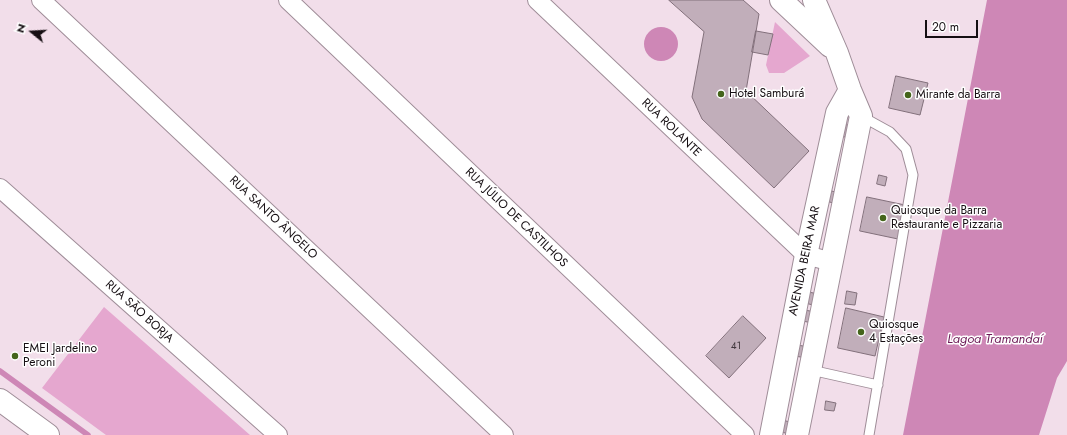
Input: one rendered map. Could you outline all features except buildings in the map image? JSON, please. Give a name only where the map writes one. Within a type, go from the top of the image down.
[{"type":"main road","points":[[781,0],[837,53]]},
{"type":"main road","points":[[798,435],[861,116],[837,53],[814,0]]},
{"type":"main road","name":"AVENIDA BEIRA MAR","points":[[771,435],[806,256],[837,114],[850,90]]},
{"type":"main road","points":[[0,400],[48,435]]},
{"type":"street","name":"RUA SANTO ÂNGELO","points":[[41,0],[504,435]]},
{"type":"street","name":"RUA JÚLIO DE CASTILHOS","points":[[288,0],[745,435]]},
{"type":"street","name":"RUA ROLANTE","points":[[537,0],[806,256]]},
{"type":"street","points":[[837,114],[845,110],[853,110],[861,116]]},
{"type":"street","name":"RUA SÃO BORJA","points":[[0,188],[278,435]]},
{"type":"street","points":[[806,256],[832,262]]},
{"type":"lane","points":[[861,116],[890,132],[906,148],[913,174],[869,435]]},
{"type":"lane","points":[[810,370],[878,385]]},
{"type":"shaded area","points":[[775,22],[810,56],[784,73],[769,73],[766,65]]},
{"type":"shaded area","points":[[104,307],[250,435],[106,435],[42,388]]},
{"type":"water","name":"Lagoa Tramandaí","points":[[987,0],[1067,0],[1067,361],[1057,378],[1039,435],[903,435]]},
{"type":"water","points":[[661,27],[673,32],[678,44],[673,56],[661,61],[649,56],[644,44],[649,32]]},
{"type":"waterway","points":[[0,371],[88,435]]},
{"type":"place","name":"Hotel Samburá","points":[[721,94]]},
{"type":"place","name":"Mirante da Barra","points":[[908,95]]},
{"type":"place","name":"Quiosque da Barra Restaurante e Pizzaria","points":[[883,218]]},
{"type":"place","name":"Quiosque 4 Estações","points":[[861,332]]},
{"type":"place","name":"EMEI Jardelino Peroni","points":[[15,356]]}]
